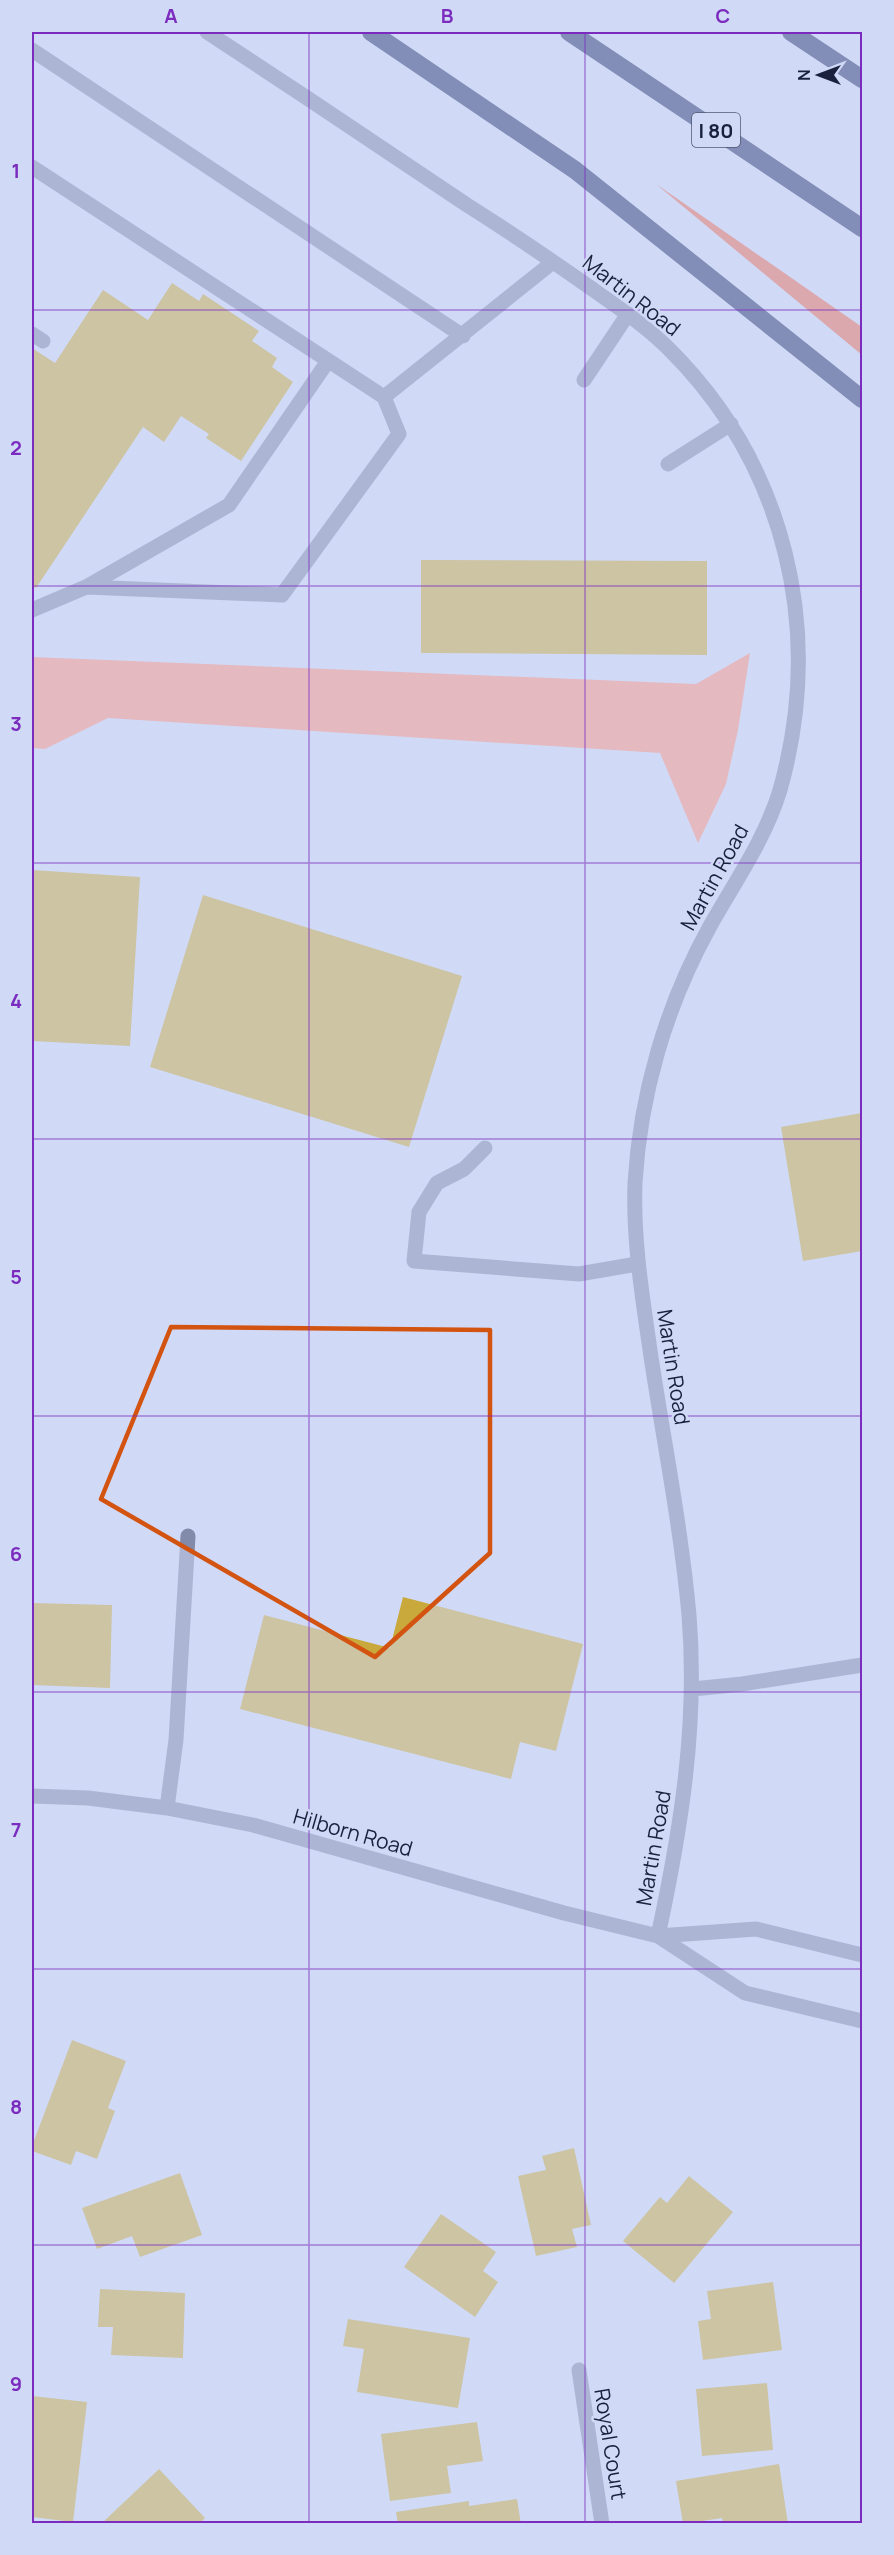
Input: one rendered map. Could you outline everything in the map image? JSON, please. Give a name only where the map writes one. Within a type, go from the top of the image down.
[{"type":"highway","points":[[371,32],[575,170],[862,399]]},
{"type":"highway","name":"I 80","points":[[568,32],[862,228]]},
{"type":"highway","points":[[791,32],[862,79]]},
{"type":"street","name":"Martin Road","points":[[207,32],[553,262],[628,314],[665,344],[701,383],[731,424],[767,494],[789,565],[799,638],[795,715],[779,792],[754,854],[707,931],[679,989],[647,1085],[637,1147],[634,1214],[637,1264],[675,1502],[689,1615],[693,1689],[687,1771],[677,1845],[658,1936]]},
{"type":"street","points":[[32,50],[463,336]]},
{"type":"street","points":[[32,167],[384,397],[399,434],[282,595],[86,587]]},
{"type":"street","points":[[384,397],[553,262]]},
{"type":"street","points":[[584,380],[628,314]]},
{"type":"street","points":[[32,610],[86,587],[229,505],[328,362]]},
{"type":"street","points":[[668,464],[731,424]]},
{"type":"street","points":[[485,1148],[464,1169],[437,1184],[419,1212],[414,1261],[579,1274],[637,1264]]},
{"type":"street","points":[[167,1808],[176,1740],[188,1536]]},
{"type":"street","points":[[693,1689],[742,1684],[862,1665]]},
{"type":"street","name":"Hilborn Road","points":[[32,1796],[88,1798],[167,1808],[253,1825],[564,1913],[658,1936],[756,1929],[862,1955]]},
{"type":"street","name":"Hilborn Road","points":[[658,1936],[745,1994],[862,2021]]},
{"type":"street","name":"Royal Court","points":[[579,2370],[602,2523]]},
{"type":"highlighted area","points":[[171,1327],[490,1330],[490,1553],[375,1657],[101,1499]]},
{"type":"shaded area","points":[[656,184],[862,327],[862,355]]},
{"type":"shaded area","points":[[750,653],[738,730],[726,784],[698,843],[660,753],[108,718],[45,749],[32,748],[32,657],[696,684]]},
{"type":"building","points":[[172,283],[199,301],[203,294],[259,331],[252,341],[277,358],[272,367],[293,382],[241,461],[206,438],[209,434],[181,416],[164,442],[143,427],[36,588],[32,585],[32,348],[55,363],[103,290],[148,320]]},
{"type":"building","points":[[421,560],[707,561],[707,655],[421,653]]},
{"type":"building","points":[[32,870],[140,877],[130,1046],[32,1041]]},
{"type":"building","points":[[203,895],[462,976],[409,1147],[150,1067]]},
{"type":"building","points":[[862,1113],[862,1251],[803,1261],[781,1127]]},
{"type":"building","points":[[403,1597],[583,1644],[556,1751],[520,1742],[511,1779],[240,1709],[264,1615],[390,1648]]},
{"type":"building","points":[[32,1603],[112,1605],[110,1688],[32,1685]]},
{"type":"building","points":[[72,2040],[126,2061],[108,2108],[115,2111],[97,2159],[76,2151],[71,2165],[32,2151],[32,2146]]},
{"type":"building","points":[[574,2148],[591,2225],[572,2229],[577,2247],[536,2256],[518,2176],[546,2170],[542,2156]]},
{"type":"building","points":[[180,2173],[202,2235],[140,2257],[132,2236],[97,2249],[82,2208]]},
{"type":"building","points":[[689,2176],[733,2212],[674,2283],[623,2241],[660,2197],[667,2203]]},
{"type":"building","points":[[441,2214],[496,2252],[483,2271],[498,2282],[475,2317],[404,2267]]},
{"type":"building","points":[[773,2282],[782,2350],[703,2360],[698,2321],[711,2319],[707,2291]]},
{"type":"building","points":[[100,2289],[185,2293],[183,2358],[111,2355],[113,2327],[98,2327]]},
{"type":"building","points":[[348,2319],[470,2338],[458,2408],[357,2392],[364,2349],[343,2346]]},
{"type":"building","points":[[767,2383],[773,2450],[702,2456],[696,2389]]},
{"type":"building","points":[[32,2396],[87,2402],[73,2522],[32,2517]]},
{"type":"building","points":[[477,2422],[483,2461],[447,2466],[451,2493],[390,2501],[381,2434]]},
{"type":"building","points":[[779,2464],[788,2524],[723,2524],[722,2518],[683,2524],[676,2481]]},
{"type":"building","points":[[159,2469],[205,2518],[199,2524],[101,2524]]},
{"type":"building","points":[[517,2499],[521,2524],[398,2524],[396,2512],[469,2501],[469,2506]]}]
